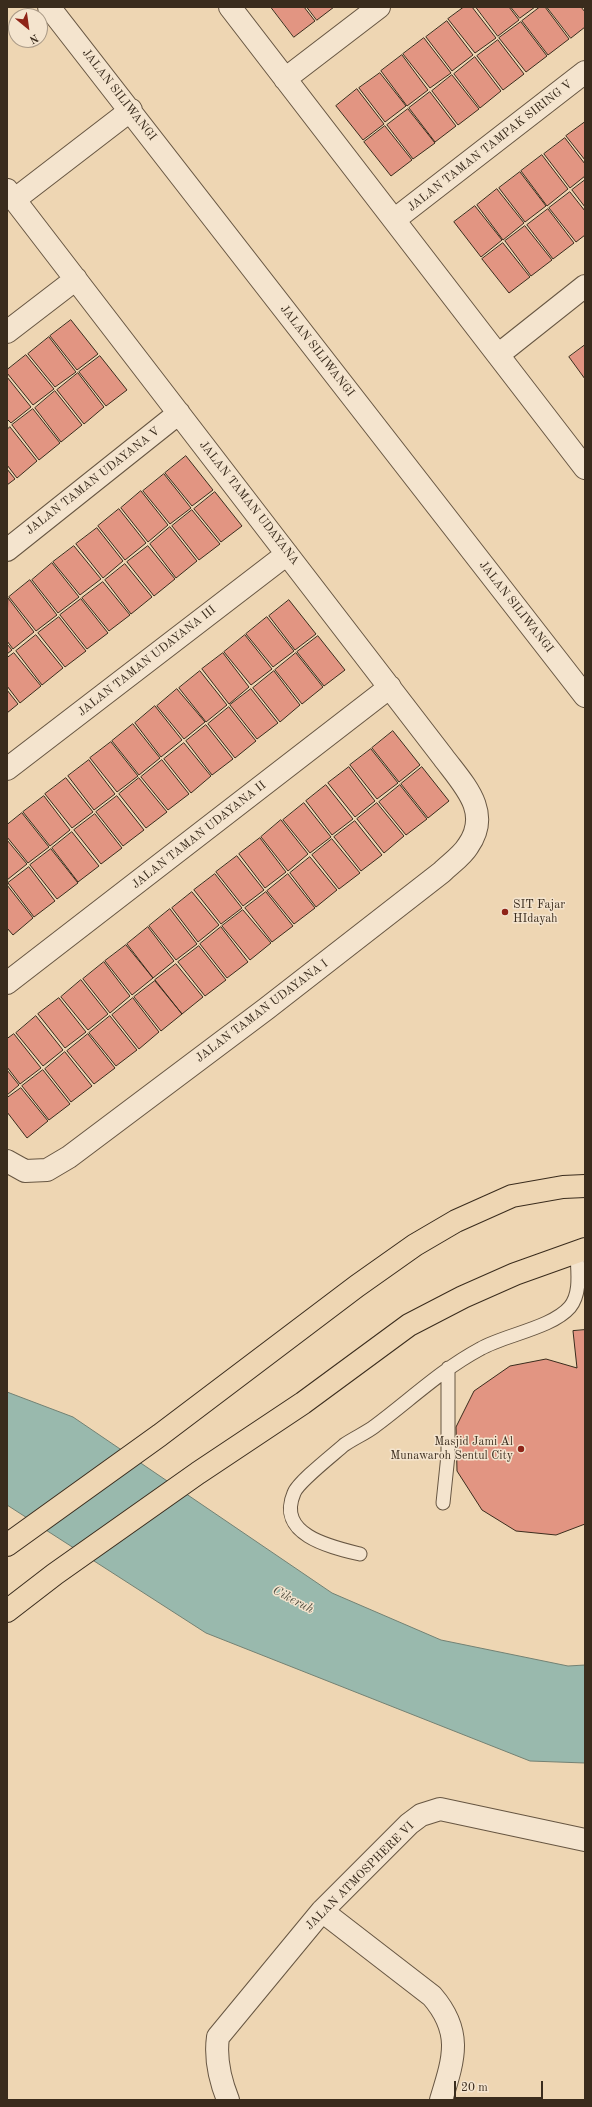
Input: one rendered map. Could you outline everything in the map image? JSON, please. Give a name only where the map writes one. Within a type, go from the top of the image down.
[{"type":"main road","points":[[7,1545],[160,1435],[357,1286],[415,1245],[456,1220],[512,1196],[563,1187],[585,1186]]},
{"type":"main road","points":[[7,1612],[55,1574],[198,1473],[303,1403],[409,1325],[463,1297],[515,1274],[581,1250]]},
{"type":"street","name":"JALAN SILIWANGI","points":[[49,7],[585,696]]},
{"type":"street","points":[[230,7],[585,468]]},
{"type":"street","points":[[285,78],[379,7]]},
{"type":"street","name":"JALAN TAMAN TAMPAK SIRING V","points":[[394,220],[585,72]]},
{"type":"street","points":[[11,195],[130,110]]},
{"type":"street","name":"JALAN TAMAN UDAYANA","points":[[11,195],[180,413],[469,792],[475,804],[479,823]]},
{"type":"street","points":[[7,332],[76,279]]},
{"type":"street","points":[[498,355],[585,286]]},
{"type":"street","name":"JALAN TAMAN UDAYANA V","points":[[7,550],[180,413]]},
{"type":"street","name":"JALAN TAMAN UDAYANA III","points":[[7,769],[287,554]]},
{"type":"street","name":"JALAN TAMAN UDAYANA II","points":[[7,983],[390,687]]},
{"type":"street","name":"JALAN TAMAN UDAYANA I","points":[[16,1166],[47,1170],[69,1157],[266,1009],[442,872],[468,847],[479,823]]},
{"type":"street","name":"JALAN ATMOSPHERE VI","points":[[228,2100],[223,2087],[216,2048],[218,2037],[322,1910],[410,1824],[422,1815],[440,1809],[585,1840]]},
{"type":"street","points":[[322,1910],[432,1996],[440,2006],[452,2030],[454,2049],[452,2066],[441,2100]]},
{"type":"lane","points":[[360,1554],[336,1548],[302,1533],[293,1522],[291,1509],[294,1493],[302,1482],[345,1445],[375,1427],[448,1368],[482,1348],[551,1320],[569,1308],[577,1296],[581,1250]]},
{"type":"lane","points":[[443,1503],[448,1455],[448,1368]]},
{"type":"water","name":"Cikeruh","points":[[7,1392],[73,1417],[332,1593],[441,1640],[568,1666],[585,1665],[585,1763],[530,1761],[206,1633],[7,1505]]},
{"type":"building","points":[[271,7],[304,7],[315,21],[294,37]]},
{"type":"building","points":[[307,7],[334,7],[317,20]]},
{"type":"building","points":[[464,7],[472,7],[496,38],[475,53],[448,19]]},
{"type":"building","points":[[476,7],[509,7],[519,20],[498,36]]},
{"type":"building","points":[[511,7],[535,7],[520,18]]},
{"type":"building","points":[[540,7],[545,7],[569,39],[548,55],[522,21]]},
{"type":"building","points":[[547,7],[581,7],[585,12],[585,27],[571,38]]},
{"type":"building","points":[[447,21],[473,55],[452,71],[426,37]]},
{"type":"building","points":[[521,22],[547,56],[526,72],[499,38]]},
{"type":"building","points":[[424,38],[451,73],[430,88],[403,54]]},
{"type":"building","points":[[498,40],[524,74],[503,90],[477,56]]},
{"type":"building","points":[[402,55],[428,90],[407,106],[381,71]]},
{"type":"building","points":[[475,57],[501,91],[480,108],[454,74]]},
{"type":"building","points":[[380,73],[406,106],[385,122],[359,88]]},
{"type":"building","points":[[452,75],[479,109],[458,125],[432,91]]},
{"type":"building","points":[[357,89],[384,124],[363,140],[336,106]]},
{"type":"building","points":[[430,92],[456,126],[435,142],[409,108]]},
{"type":"building","points":[[408,109],[435,143],[413,159],[387,125]]},
{"type":"building","points":[[585,122],[585,160],[566,136]]},
{"type":"building","points":[[385,126],[412,160],[391,176],[364,142]]},
{"type":"building","points":[[565,138],[585,164],[585,176],[570,188],[544,154]]},
{"type":"building","points":[[542,155],[568,189],[547,206],[521,171]]},
{"type":"building","points":[[520,172],[546,206],[525,222],[499,188]]},
{"type":"building","points":[[585,180],[585,207],[572,190]]},
{"type":"building","points":[[497,189],[524,223],[503,240],[477,205]]},
{"type":"building","points":[[570,192],[585,211],[585,235],[576,242],[549,208]]},
{"type":"building","points":[[475,206],[502,240],[481,257],[454,222]]},
{"type":"building","points":[[548,209],[574,243],[553,259],[527,225]]},
{"type":"building","points":[[525,226],[552,260],[531,276],[505,241]]},
{"type":"building","points":[[503,243],[530,277],[509,293],[482,259]]},
{"type":"building","points":[[71,320],[98,354],[77,370],[50,336]]},
{"type":"building","points":[[49,337],[76,372],[55,387],[28,354]]},
{"type":"building","points":[[585,345],[585,379],[569,357]]},
{"type":"building","points":[[26,355],[54,389],[33,405],[7,373],[7,370]]},
{"type":"building","points":[[100,356],[127,390],[106,406],[79,372]]},
{"type":"building","points":[[78,373],[104,407],[84,424],[57,390]]},
{"type":"building","points":[[7,377],[31,407],[11,423],[7,419]]},
{"type":"building","points":[[55,391],[82,425],[61,442],[35,408]]},
{"type":"building","points":[[33,409],[60,443],[39,460],[12,425]]},
{"type":"building","points":[[10,427],[37,461],[17,478],[7,465],[7,430]]},
{"type":"building","points":[[186,456],[213,490],[192,506],[165,473]]},
{"type":"building","points":[[7,469],[15,479],[7,485]]},
{"type":"building","points":[[164,474],[191,508],[170,524],[143,491]]},
{"type":"building","points":[[141,491],[168,525],[148,542],[121,508]]},
{"type":"building","points":[[215,492],[242,526],[221,542],[194,509]]},
{"type":"building","points":[[119,509],[146,543],[125,560],[98,526]]},
{"type":"building","points":[[192,510],[220,544],[199,560],[172,526]]},
{"type":"building","points":[[170,527],[197,561],[176,578],[150,544]]},
{"type":"building","points":[[97,528],[123,561],[103,578],[76,544]]},
{"type":"building","points":[[74,546],[101,579],[80,595],[53,562]]},
{"type":"building","points":[[148,546],[175,579],[154,596],[127,562]]},
{"type":"building","points":[[52,563],[79,597],[58,613],[32,580]]},
{"type":"building","points":[[125,564],[152,597],[131,614],[105,580]]},
{"type":"building","points":[[30,580],[57,615],[36,631],[9,597]]},
{"type":"building","points":[[103,582],[130,615],[109,631],[82,598]]},
{"type":"building","points":[[8,598],[34,632],[13,649],[7,641]]},
{"type":"building","points":[[81,599],[108,633],[87,649],[60,615]]},
{"type":"building","points":[[289,600],[316,634],[295,650],[269,616]]},
{"type":"building","points":[[59,617],[86,651],[65,667],[38,633]]},
{"type":"building","points":[[267,617],[294,651],[273,667],[246,634]]},
{"type":"building","points":[[36,635],[63,668],[42,685],[16,651]]},
{"type":"building","points":[[245,635],[272,669],[251,685],[224,652]]},
{"type":"building","points":[[318,636],[345,670],[324,686],[297,652]]},
{"type":"building","points":[[7,644],[12,650],[7,654]]},
{"type":"building","points":[[14,653],[41,686],[20,703],[7,686],[7,658]]},
{"type":"building","points":[[223,653],[249,687],[229,704],[202,669]]},
{"type":"building","points":[[296,653],[323,687],[302,704],[275,670]]},
{"type":"building","points":[[200,671],[227,705],[206,722],[179,688]]},
{"type":"building","points":[[274,671],[300,705],[280,722],[253,688]]},
{"type":"building","points":[[177,689],[205,722],[184,739],[157,706]]},
{"type":"building","points":[[251,689],[278,723],[257,739],[230,705]]},
{"type":"building","points":[[7,690],[18,704],[7,713]]},
{"type":"building","points":[[155,706],[182,740],[161,757],[135,723]]},
{"type":"building","points":[[229,707],[256,741],[235,758],[208,724]]},
{"type":"building","points":[[133,724],[160,758],[139,775],[112,741]]},
{"type":"building","points":[[206,725],[233,759],[212,775],[186,741]]},
{"type":"building","points":[[393,731],[420,765],[399,782],[372,748]]},
{"type":"building","points":[[111,742],[138,776],[117,792],[90,758]]},
{"type":"building","points":[[184,743],[211,776],[191,793],[164,759]]},
{"type":"building","points":[[371,749],[398,783],[377,799],[350,765]]},
{"type":"building","points":[[89,760],[115,794],[94,810],[68,776]]},
{"type":"building","points":[[162,760],[189,794],[168,810],[141,777]]},
{"type":"building","points":[[349,767],[375,801],[355,817],[328,783]]},
{"type":"building","points":[[422,767],[449,801],[428,818],[401,784]]},
{"type":"building","points":[[66,778],[93,812],[72,828],[45,794]]},
{"type":"building","points":[[139,778],[167,812],[146,828],[119,794]]},
{"type":"building","points":[[326,785],[353,819],[332,835],[306,801]]},
{"type":"building","points":[[400,785],[427,819],[406,835],[379,802]]},
{"type":"building","points":[[44,796],[70,830],[50,846],[23,812]]},
{"type":"building","points":[[117,796],[144,830],[123,846],[96,812]]},
{"type":"building","points":[[304,803],[331,837],[310,853],[283,820]]},
{"type":"building","points":[[377,803],[404,836],[384,853],[357,819]]},
{"type":"building","points":[[22,813],[49,847],[28,863],[7,837],[7,825]]},
{"type":"building","points":[[95,814],[122,848],[101,864],[74,830]]},
{"type":"building","points":[[281,820],[308,854],[288,871],[261,837]]},
{"type":"building","points":[[355,821],[382,855],[361,871],[334,837]]},
{"type":"building","points":[[72,832],[99,866],[78,882],[52,848]]},
{"type":"building","points":[[260,838],[286,872],[265,888],[239,854]]},
{"type":"building","points":[[332,839],[360,873],[339,889],[312,855]]},
{"type":"building","points":[[7,840],[27,864],[7,880]]},
{"type":"building","points":[[51,849],[78,883],[57,899],[30,865]]},
{"type":"building","points":[[237,856],[264,890],[243,906],[216,872]]},
{"type":"building","points":[[310,857],[337,890],[316,907],[290,873]]},
{"type":"building","points":[[29,867],[55,901],[34,917],[8,883]]},
{"type":"building","points":[[215,874],[242,908],[221,924],[194,890]]},
{"type":"building","points":[[288,874],[315,908],[294,924],[267,891]]},
{"type":"building","points":[[7,885],[33,918],[13,935],[7,928]]},
{"type":"building","points":[[192,892],[219,925],[198,942],[172,908]]},
{"type":"building","points":[[266,892],[293,926],[272,942],[245,908]]},
{"type":"building","points":[[170,909],[197,944],[176,960],[149,926]]},
{"type":"building","points":[[243,910],[271,943],[250,960],[222,926]]},
{"type":"building","points":[[148,927],[174,961],[153,978],[127,944]]},
{"type":"building","points":[[221,927],[248,962],[227,978],[200,944]]},
{"type":"building","points":[[126,945],[153,978],[132,995],[105,961]]},
{"type":"building","points":[[199,946],[226,980],[205,996],[178,962]]},
{"type":"building","points":[[104,962],[130,996],[110,1013],[83,979]]},
{"type":"building","points":[[176,964],[203,997],[182,1014],[155,980]]},
{"type":"building","points":[[81,980],[108,1014],[88,1030],[61,997]]},
{"type":"building","points":[[155,981],[182,1014],[161,1031],[134,997]]},
{"type":"building","points":[[59,998],[86,1032],[65,1048],[38,1014]]},
{"type":"building","points":[[133,998],[159,1032],[139,1049],[112,1015]]},
{"type":"building","points":[[36,1016],[63,1050],[43,1066],[16,1033]]},
{"type":"building","points":[[110,1016],[137,1050],[116,1066],[89,1033]]},
{"type":"building","points":[[14,1034],[41,1068],[20,1084],[7,1067],[7,1039]]},
{"type":"building","points":[[88,1034],[115,1068],[94,1084],[67,1051]]},
{"type":"building","points":[[65,1052],[92,1086],[71,1102],[45,1069]]},
{"type":"building","points":[[7,1070],[19,1085],[7,1095]]},
{"type":"building","points":[[43,1070],[70,1104],[49,1120],[22,1086]]},
{"type":"building","points":[[21,1088],[48,1121],[27,1138],[7,1112],[7,1098]]},
{"type":"building","name":"Masjid Jami Al Munawaroh Sentul City","points":[[585,1330],[585,1524],[556,1535],[516,1531],[482,1510],[457,1471],[456,1427],[474,1391],[510,1366],[546,1359],[577,1368],[573,1331]]},
{"type":"place","name":"SIT Fajar HIdayah","points":[[505,912]]},
{"type":"place","name":"Masjid Jami Al Munawaroh Sentul City","points":[[521,1449]]}]
